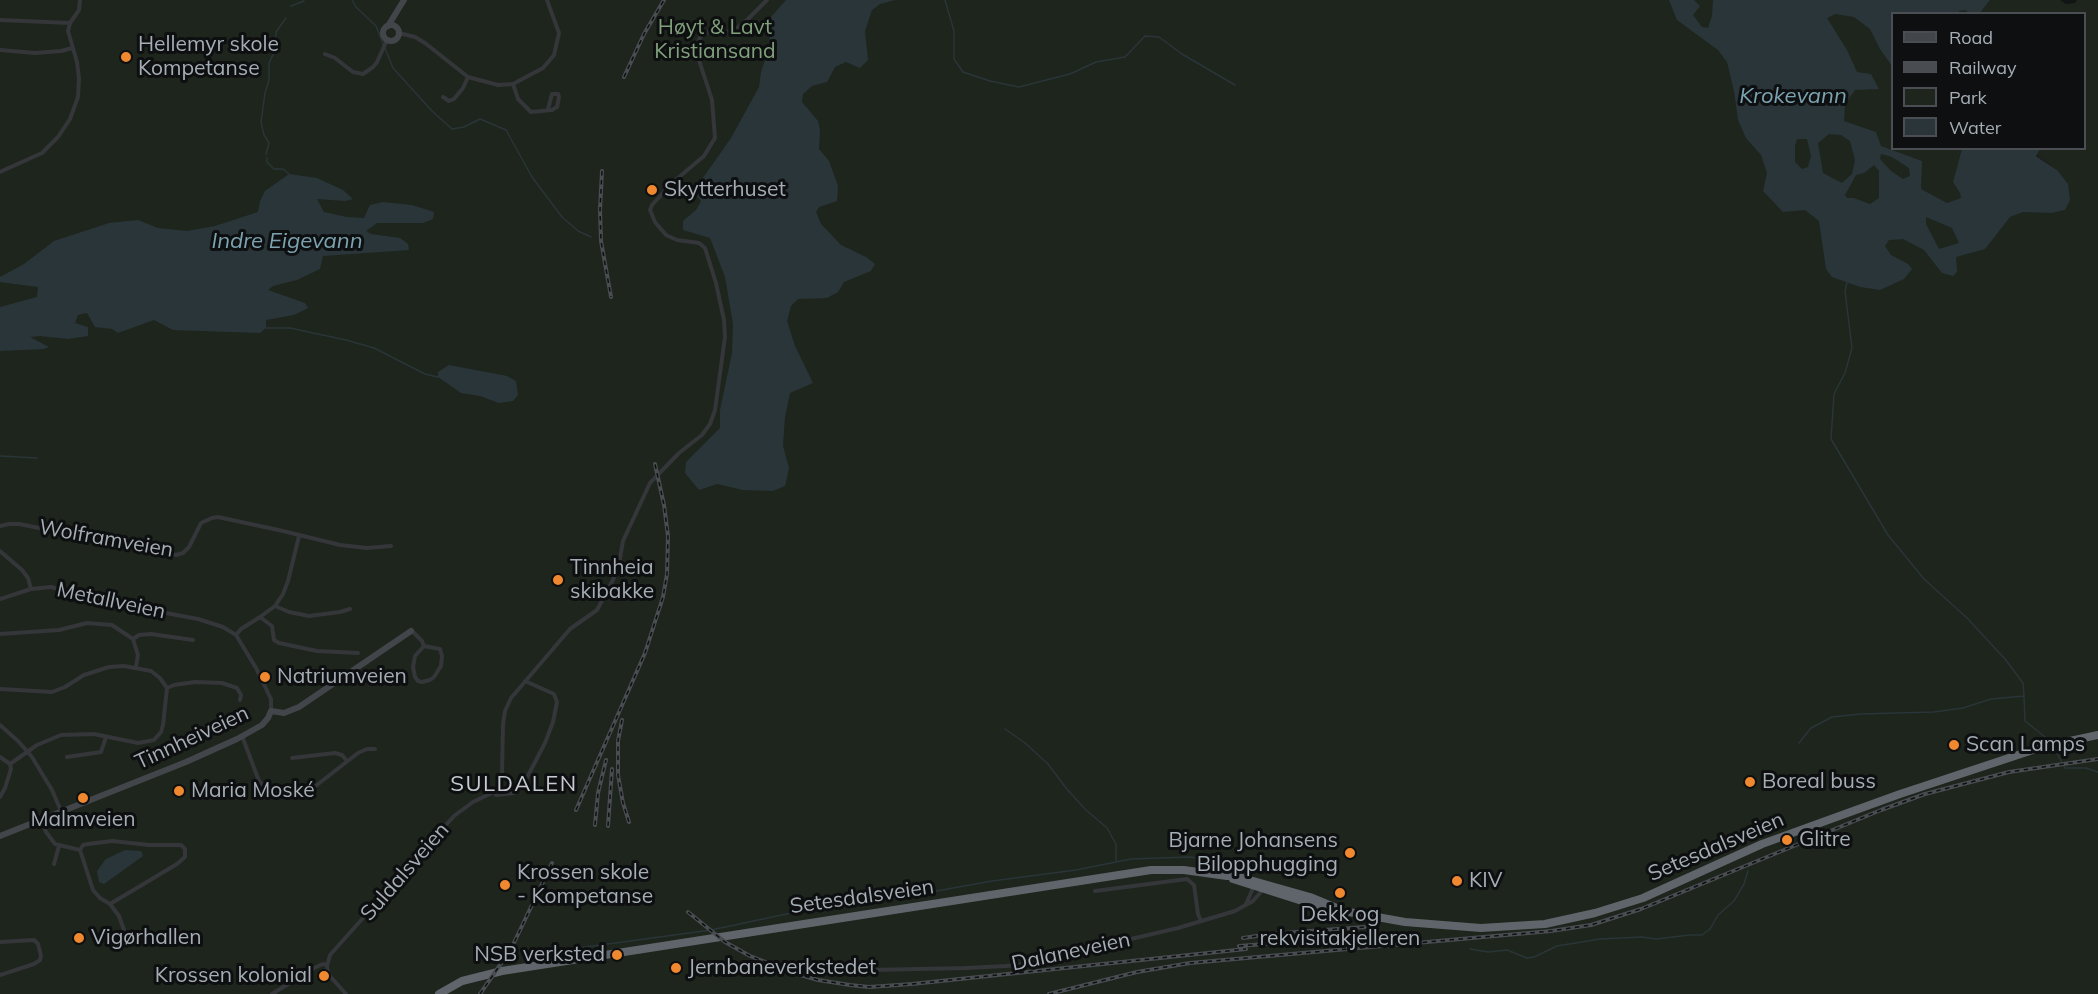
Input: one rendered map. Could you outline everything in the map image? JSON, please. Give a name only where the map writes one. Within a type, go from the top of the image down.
[{"type":"highway","name":"Setesdalsveien","points":[[432,994],[465,977],[491,971],[1139,872],[1184,870],[1232,875],[1259,886],[1334,905],[1339,909],[1405,922],[1481,928],[1528,926],[1580,917],[1643,898],[1752,849],[1841,815],[2042,747],[2098,735]]},
{"type":"highway","name":"Setesdalsveien","points":[[439,994],[462,981],[502,970]]},
{"type":"street","points":[[0,172],[42,153],[66,127],[75,107],[79,69],[68,33],[70,23],[79,10],[80,0]]},
{"type":"street","points":[[399,7],[398,38],[394,41],[387,40],[383,36],[383,31],[388,26],[399,7],[404,0]]},
{"type":"street","points":[[388,26],[393,25],[398,30],[425,43],[468,77],[498,85],[513,84],[536,73],[554,56],[558,33],[547,0]]},
{"type":"street","points":[[525,681],[554,694],[557,702],[556,709],[545,743],[522,787],[508,794],[496,795],[502,773],[502,724],[511,698],[525,681],[570,629],[601,605],[617,570],[623,541],[650,483],[684,447],[704,433],[714,414],[725,330],[708,253],[699,243],[677,240],[666,235],[655,222],[650,210],[672,183],[704,156],[714,138],[712,100],[703,77],[697,50],[700,37],[711,30],[724,33],[734,30],[767,0]]},
{"type":"street","points":[[0,20],[70,23]]},
{"type":"street","points":[[325,54],[335,58],[353,72],[363,74],[373,67],[387,40]]},
{"type":"street","points":[[0,50],[35,53],[72,48]]},
{"type":"street","points":[[443,97],[449,101],[454,99],[468,77]]},
{"type":"street","points":[[513,84],[516,96],[529,111],[548,109]]},
{"type":"street","name":"Wolframveien","points":[[0,526],[26,525],[171,555],[180,554],[189,548],[201,522],[212,518],[252,524],[348,546],[375,548],[391,546]]},
{"type":"street","points":[[271,711],[270,696],[236,635],[245,626],[275,606],[283,594],[299,536]]},
{"type":"street","name":"Metallveien","points":[[0,551],[22,570],[28,578],[31,589],[58,588],[97,600],[198,619],[224,627],[236,635]]},
{"type":"street","points":[[0,599],[31,589]]},
{"type":"street","points":[[275,606],[289,612],[309,616],[350,609]]},
{"type":"street","points":[[260,617],[272,626],[274,640],[279,643],[317,651],[358,653]]},
{"type":"street","points":[[0,634],[52,631],[87,623],[118,627],[133,639],[138,655],[136,667]]},
{"type":"street","points":[[411,631],[424,646]]},
{"type":"street","name":"Tinnheiveien","points":[[0,836],[195,759],[242,736],[262,725],[271,711],[284,714],[299,707],[411,631]]},
{"type":"street","points":[[133,639],[139,635],[151,634],[193,640]]},
{"type":"street","points":[[424,646],[440,649],[441,661],[434,677],[422,682],[415,677],[413,667],[415,656],[424,646]]},
{"type":"street","points":[[0,689],[52,692],[84,675],[116,666],[136,667],[156,674],[167,688],[161,732],[154,740],[138,743],[88,734],[61,735],[48,739],[10,764]]},
{"type":"street","points":[[167,688],[195,682],[222,683],[237,688],[241,695],[240,700]]},
{"type":"street","points":[[0,725],[27,751],[52,790],[61,812]]},
{"type":"street","points":[[242,736],[259,782],[266,789],[277,794],[292,794],[313,788],[363,750],[375,749]]},
{"type":"street","points":[[66,757],[101,752],[106,737]]},
{"type":"street","points":[[292,758],[335,753],[342,755],[347,761]]},
{"type":"street","points":[[0,757],[10,764]]},
{"type":"street","points":[[0,796],[10,772],[10,764]]},
{"type":"street","name":"Suldalsveien","points":[[327,965],[332,951],[366,917],[454,816],[473,802],[495,793]]},
{"type":"street","points":[[42,821],[51,839],[59,846],[80,850]]},
{"type":"street","points":[[80,850],[88,844],[112,841],[149,845],[181,845],[185,849],[185,857],[177,864],[110,904]]},
{"type":"street","points":[[54,864],[59,846]]},
{"type":"street","points":[[80,850],[93,890],[110,904],[119,916],[124,930]]},
{"type":"street","points":[[1095,891],[1187,879],[1194,885],[1201,921]]},
{"type":"street","points":[[1246,904],[1259,886]]},
{"type":"street","name":"Dalaneveien","points":[[854,967],[870,970],[987,968],[1037,963],[1235,911],[1253,901],[1259,886]]},
{"type":"street","points":[[0,942],[33,939],[38,944],[41,956],[34,964],[0,975]]},
{"type":"street","points":[[272,994],[321,965],[327,965],[330,977],[346,994]]},
{"type":"green space","name":"Høyt & Lavt Kristiansand","points":[[0,0],[1963,0],[1968,12],[1891,12],[1891,150],[2005,150],[2022,211],[2052,213],[2065,210],[2057,170],[2036,155],[2039,150],[2086,150],[2086,12],[1981,12],[1990,0],[2060,0],[2066,4],[2075,3],[2077,0],[2098,0],[2098,994],[0,994]]},
{"type":"water","points":[[786,0],[895,0],[880,4],[872,10],[865,31],[868,60],[860,68],[846,62],[835,67],[827,82],[812,86],[803,94],[802,102],[818,121],[819,149],[829,161],[838,186],[837,201],[819,207],[816,212],[821,224],[841,245],[875,264],[871,271],[844,282],[838,292],[827,298],[798,299],[791,306],[787,321],[795,346],[813,383],[790,393],[785,417],[783,446],[789,468],[785,486],[773,491],[743,490],[717,484],[699,490],[685,473],[686,462],[720,428],[720,410],[732,353],[733,324],[725,277],[710,238],[683,230],[683,221],[696,210],[700,203],[701,201],[695,194],[698,185],[731,138],[759,87],[761,72],[769,49],[771,17]]},
{"type":"water","name":"Krokevann","points":[[1669,0],[1694,0],[1700,6],[1693,15],[1702,27],[1708,28],[1712,16],[1713,0],[1990,0],[1981,12],[1965,10],[1958,12],[1891,12],[1891,65],[1870,29],[1854,17],[1835,14],[1827,18],[1847,50],[1857,72],[1871,74],[1879,89],[1855,90],[1845,104],[1844,121],[1876,132],[1881,146],[1922,161],[1921,189],[1947,203],[1961,198],[1953,182],[1962,150],[2039,150],[2036,156],[2057,170],[2068,184],[2070,200],[2065,210],[2052,213],[2023,212],[2010,217],[1985,249],[1956,257],[1957,272],[1953,276],[1942,273],[1924,250],[1903,239],[1889,240],[1885,246],[1891,255],[1908,264],[1912,269],[1904,279],[1880,290],[1860,287],[1832,277],[1826,269],[1819,221],[1805,210],[1783,212],[1763,191],[1767,173],[1761,155],[1746,138],[1738,120],[1727,62],[1718,50],[1677,20]],"holes":[[[1829,134],[1841,135],[1850,141],[1855,160],[1852,174],[1842,183],[1823,173],[1818,143]],[[1797,139],[1807,139],[1811,156],[1808,167],[1802,169],[1795,162],[1795,146]],[[1881,154],[1892,157],[1909,168],[1910,176],[1903,179],[1891,171],[1880,159]],[[1874,165],[1879,171],[1879,198],[1870,204],[1847,198],[1845,195],[1856,175],[1864,173]],[[1926,217],[1952,228],[1959,243],[1939,249],[1926,224]]]},
{"type":"water","name":"Indre Eigevann","points":[[289,174],[317,178],[343,190],[353,199],[345,201],[317,199],[324,212],[364,218],[370,205],[383,202],[412,205],[434,212],[433,219],[423,223],[377,223],[366,231],[371,234],[400,238],[408,244],[409,250],[323,256],[320,269],[297,280],[273,286],[268,290],[305,303],[308,308],[294,315],[266,320],[266,328],[260,333],[173,330],[154,320],[118,333],[112,329],[95,327],[87,313],[78,315],[75,323],[88,327],[88,336],[68,339],[30,337],[49,347],[0,351],[0,307],[37,297],[38,287],[0,282],[0,277],[24,264],[54,241],[109,223],[138,220],[158,228],[187,231],[215,226],[258,212],[265,191]]},
{"type":"water","points":[[449,365],[507,376],[516,381],[518,395],[513,401],[499,403],[480,396],[461,393],[438,377],[438,372]]},
{"type":"water","points":[[125,850],[141,851],[143,856],[104,884],[99,882],[97,871],[106,859]]},
{"type":"waterway","points":[[352,0],[356,7],[376,26],[393,68],[432,111],[452,129],[464,127],[480,119],[506,130],[532,177],[562,217],[578,231],[591,237]]},
{"type":"waterway","points":[[945,0],[954,31],[954,59],[963,72],[990,81],[1019,87],[1070,74],[1096,62],[1125,57],[1145,36],[1159,37],[1182,54],[1235,85]]},
{"type":"waterway","points":[[291,6],[304,1]]},
{"type":"waterway","points":[[266,154],[269,143],[264,135],[261,122],[269,80],[269,63],[275,51],[276,32],[286,18]]},
{"type":"waterway","points":[[267,158],[267,162],[274,169],[283,169],[289,174]]},
{"type":"waterway","points":[[1799,743],[1811,728],[1832,717],[1934,712],[1963,708],[1991,699],[2024,696],[2023,683],[2005,659],[1967,618],[1924,579],[1888,535],[1831,439],[1834,394],[1845,373],[1852,348],[1845,291],[1847,283]]},
{"type":"waterway","points":[[266,328],[290,328],[346,340],[374,348],[425,374],[438,377]]},
{"type":"waterway","points":[[0,456],[37,458]]},
{"type":"waterway","points":[[2024,696],[2025,721],[2050,741]]},
{"type":"waterway","points":[[1005,729],[1048,764],[1085,809],[1107,828],[1116,844],[1116,861]]},
{"type":"waterway","points":[[2054,748],[2065,768],[2086,768],[2098,772]]},
{"type":"waterway","points":[[534,954],[711,930],[796,912],[853,906],[1131,859],[1190,857],[1267,867]]},
{"type":"waterway","points":[[1470,949],[1488,952],[1507,950],[1527,958],[1557,946],[1600,939],[1642,937],[1656,939],[1702,935],[1710,929],[1718,915],[1734,901],[1744,884],[1748,871]]},
{"type":"railway","points":[[624,77],[644,34],[664,0]]},
{"type":"railway","points":[[602,171],[601,241],[611,297]]},
{"type":"railway","points":[[576,810],[645,653],[663,597],[667,574],[668,536],[655,464]]},
{"type":"railway","points":[[622,720],[618,741],[618,775],[629,822]]},
{"type":"railway","points":[[1049,994],[1137,972],[1190,963],[1551,931],[1591,925],[1641,909],[1925,794],[2009,772],[2098,759]]},
{"type":"railway","points":[[595,825],[598,793],[606,760]]},
{"type":"railway","points":[[608,826],[612,769]]},
{"type":"railway","points":[[480,994],[511,949],[552,863]]},
{"type":"railway","points":[[688,912],[725,942],[750,956],[818,980],[869,987],[1246,949]]},
{"type":"railway","points":[[1243,938],[1365,927]]},
{"type":"railway","points":[[1239,946],[1367,936]]},
{"type":"place","name":"Hellemyr skole Kompetanse","points":[[126,57]]},
{"type":"place","name":"Skytterhuset","points":[[652,190]]},
{"type":"place","name":"Tinnheia skibakke","points":[[558,580]]},
{"type":"place","name":"Natriumveien","points":[[265,677]]},
{"type":"place","name":"Scan Lamps","points":[[1954,745]]},
{"type":"place","name":"Boreal buss","points":[[1750,782]]},
{"type":"place","name":"Maria Moské","points":[[179,791]]},
{"type":"place","name":"Malmveien","points":[[83,798]]},
{"type":"place","name":"Glitre","points":[[1787,840]]},
{"type":"place","name":"Bjarne Johansens Bilopphugging","points":[[1350,853]]},
{"type":"place","name":"KIV","points":[[1457,881]]},
{"type":"place","name":"Krossen skole - Kompetanse","points":[[505,885]]},
{"type":"place","name":"Dekk og rekvisitakjelleren","points":[[1340,893]]},
{"type":"place","name":"Vigørhallen","points":[[79,938]]},
{"type":"place","name":"NSB verksted","points":[[617,955]]},
{"type":"place","name":"Jernbaneverkstedet","points":[[676,968]]},
{"type":"place","name":"Krossen kolonial","points":[[324,976]]},
{"type":"district","name":"SULDALEN","points":[[514,784]]}]
